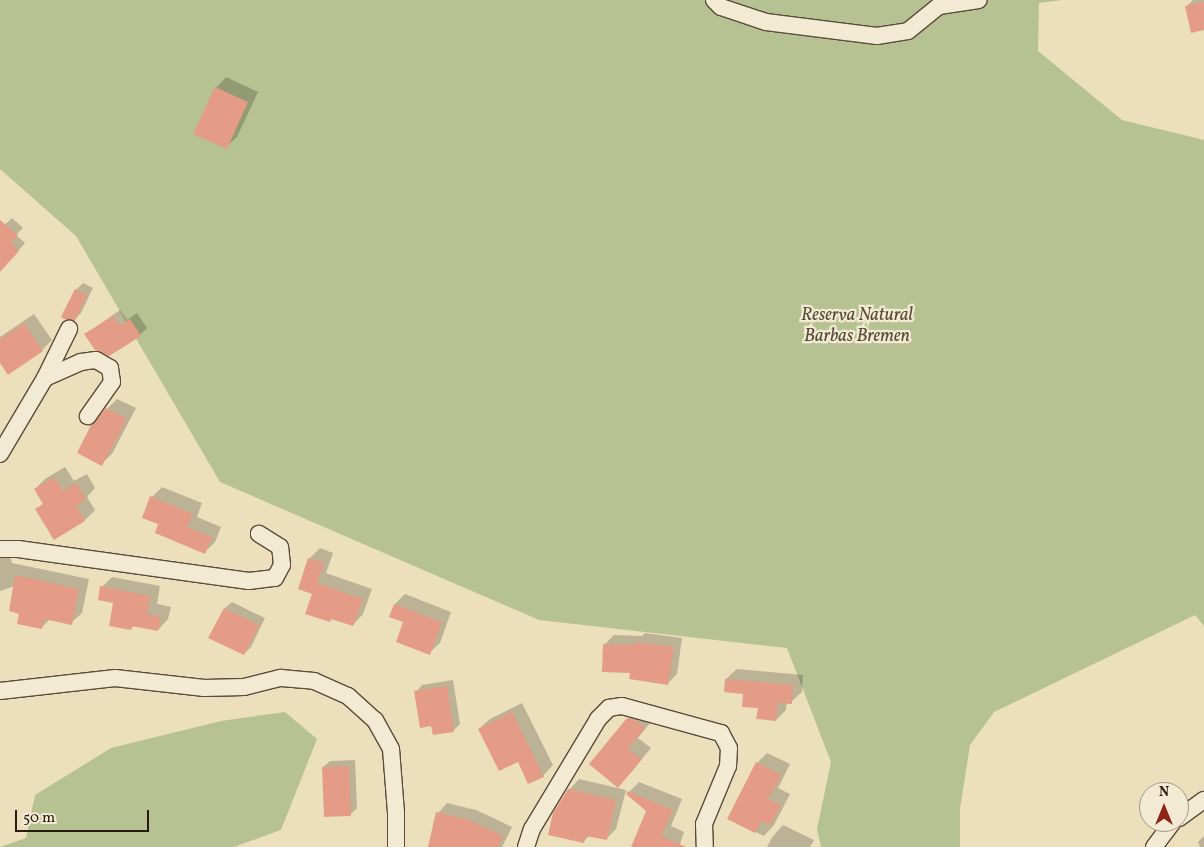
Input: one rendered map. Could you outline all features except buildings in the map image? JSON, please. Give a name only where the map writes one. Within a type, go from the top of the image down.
[{"type":"street","points":[[714,0],[721,7],[766,22],[877,36],[908,31],[936,3],[979,0]]},
{"type":"street","points":[[0,454],[45,378],[68,329]]},
{"type":"street","points":[[45,378],[81,362],[96,360],[110,368],[112,382],[88,416]]},
{"type":"street","points":[[0,549],[18,549],[249,581],[275,578],[282,565],[280,547],[259,534]]},
{"type":"street","points":[[0,690],[115,678],[204,688],[244,687],[281,678],[314,681],[348,696],[374,720],[390,749],[396,813],[396,847]]},
{"type":"street","points":[[526,847],[532,828],[598,719],[609,708],[622,706],[721,733],[728,748],[728,766],[704,824],[705,847]]},
{"type":"street","points":[[1189,811],[1204,800]]},
{"type":"street","points":[[1154,847],[1165,832]]},
{"type":"green space","name":"Reserva Natural Barbas Bremen","points":[[0,0],[1062,0],[1039,3],[1038,51],[1122,120],[1204,140],[1204,626],[1195,615],[994,712],[970,745],[960,809],[960,847],[821,847],[817,829],[831,762],[787,648],[539,620],[220,482],[76,236],[0,169]]},
{"type":"green space","points":[[285,712],[317,739],[281,830],[234,847],[0,847],[26,838],[35,795],[111,748],[221,721]]}]
